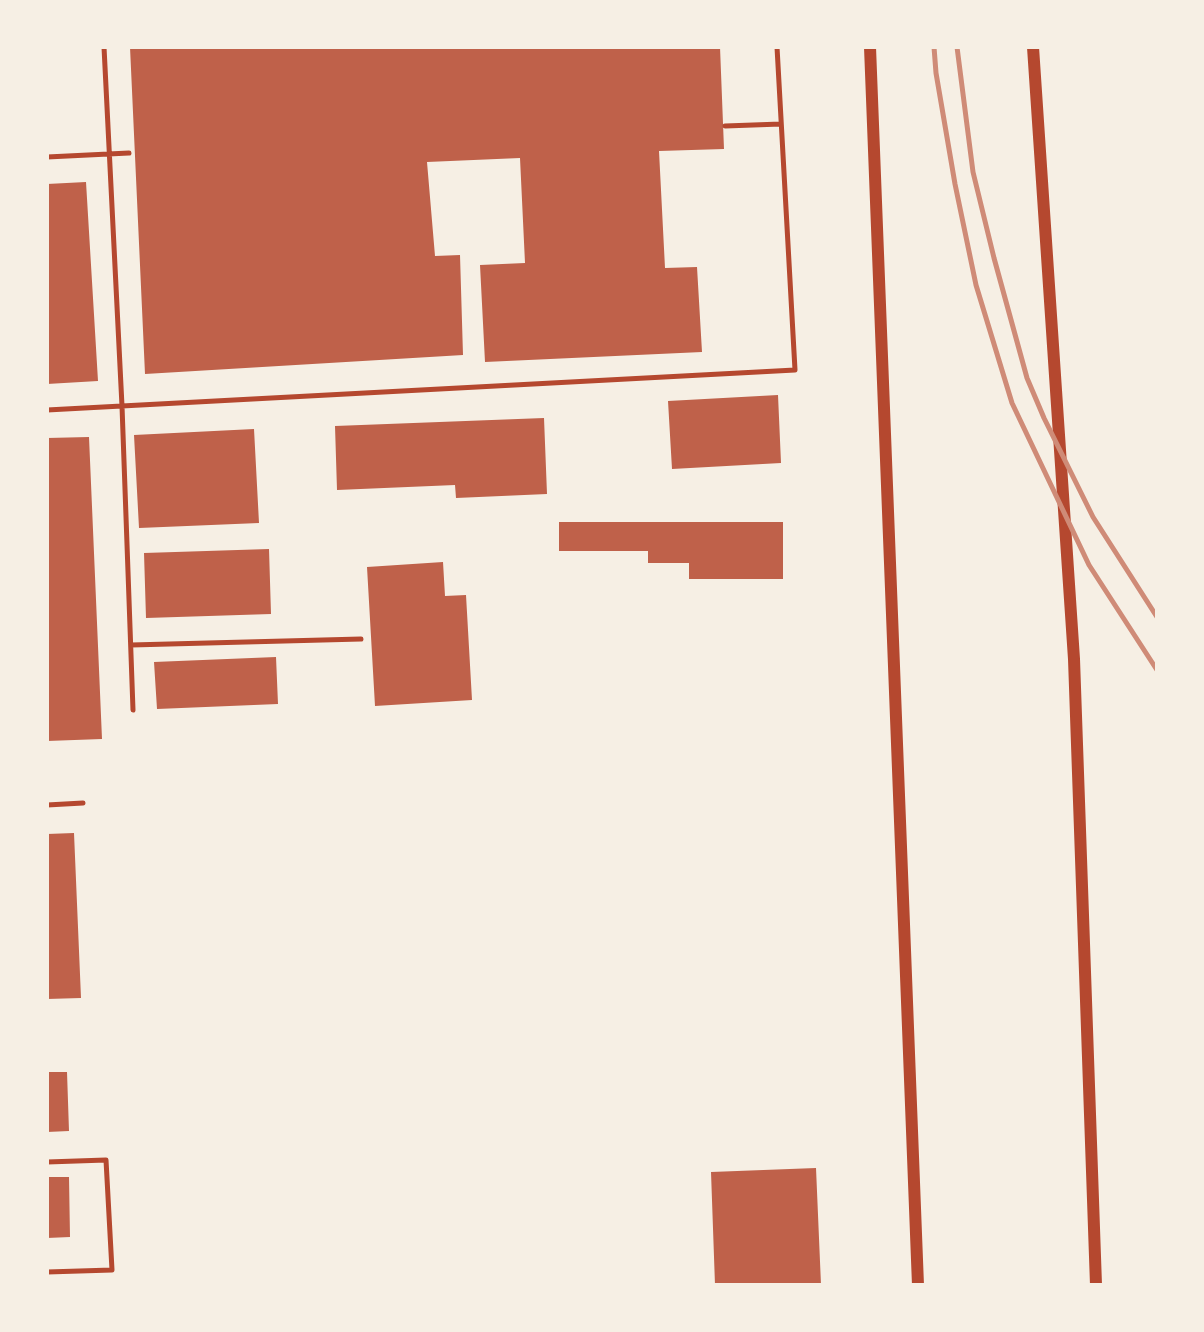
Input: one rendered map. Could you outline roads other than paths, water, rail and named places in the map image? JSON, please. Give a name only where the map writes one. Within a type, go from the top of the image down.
[{"type":"street","points":[[870,47],[918,1285]]},
{"type":"street","points":[[1033,47],[1074,659],[1096,1285]]},
{"type":"lane","points":[[104,47],[122,406],[133,710]]},
{"type":"lane","points":[[47,410],[795,370],[777,47]]},
{"type":"lane","points":[[725,126],[781,124]]},
{"type":"lane","points":[[47,157],[129,153]]},
{"type":"lane","points":[[131,645],[361,639]]},
{"type":"lane","points":[[47,805],[83,803]]},
{"type":"lane","points":[[47,1162],[106,1160],[112,1270],[47,1272]]},
{"type":"railway","points":[[934,47],[955,184],[976,285],[1012,403],[1089,565],[1157,670]]},
{"type":"railway","points":[[957,47],[973,172],[1027,378],[1093,517],[1157,617]]}]
